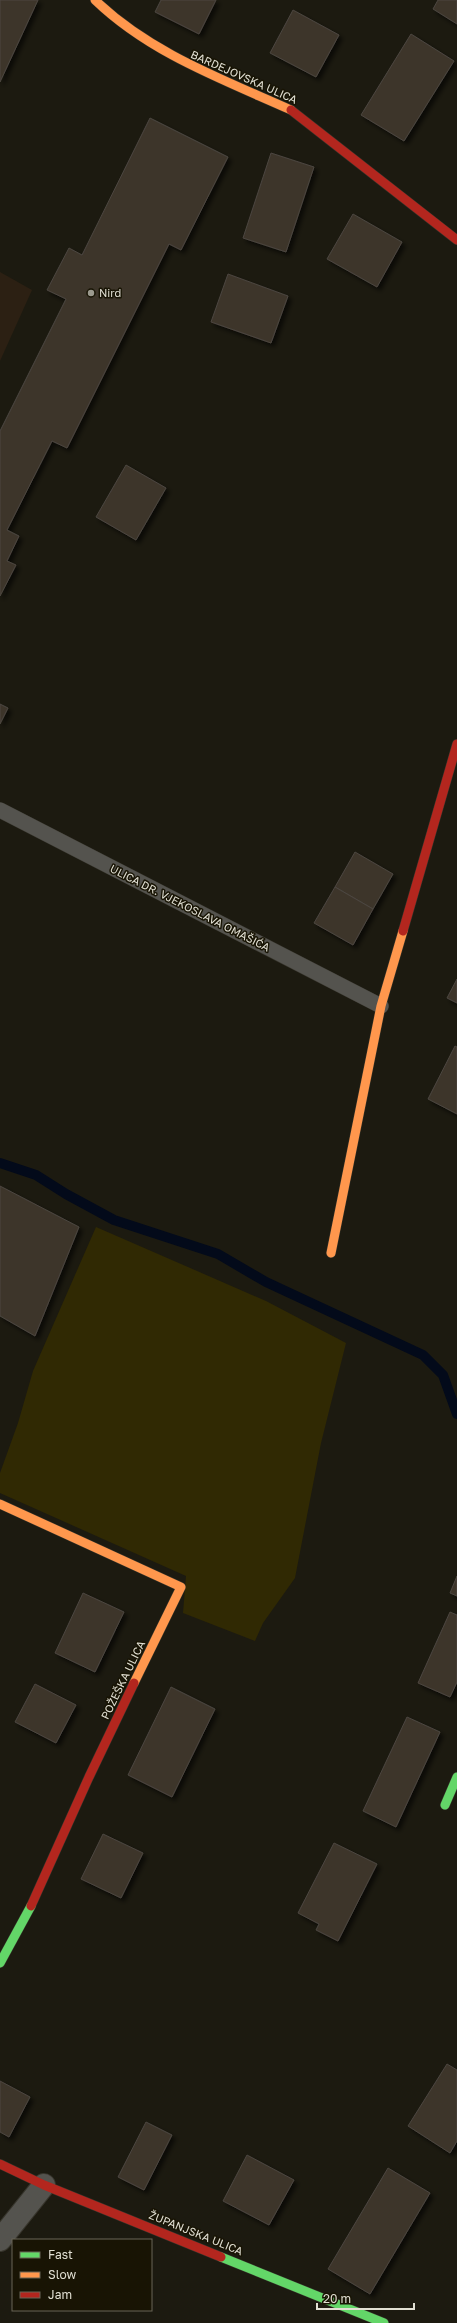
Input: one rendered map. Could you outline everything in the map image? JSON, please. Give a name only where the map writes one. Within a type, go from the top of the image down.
[{"type":"street","name":"BARDEJOVSKA ULICA","points":[[95,0],[118,22],[180,61],[292,110],[457,240]]},
{"type":"street","points":[[330,1253],[381,1006],[457,744]]},
{"type":"street","name":"POŽEŠKA ULICA","points":[[0,1504],[181,1587],[89,1777],[37,1895],[0,1963]]},
{"type":"street","points":[[445,1805],[457,1777]]},
{"type":"street","name":"ŽUPANJSKA ULICA","points":[[0,2164],[44,2185],[384,2323]]},
{"type":"street","points":[[0,2240],[44,2185]]},
{"type":"lane","name":"ULICA DR. VJEKOSLAVA OMAŠIĆA","points":[[0,810],[381,1006]]},
{"type":"shaded area","points":[[0,272],[32,290],[0,361]]},
{"type":"shaded area","points":[[96,1227],[266,1301],[346,1343],[321,1443],[295,1578],[263,1623],[255,1641],[183,1613],[186,1576],[0,1493],[0,1473],[18,1423],[33,1371]]},
{"type":"building","points":[[0,0],[38,0],[0,82]]},
{"type":"building","points":[[161,0],[216,0],[199,34],[155,12]]},
{"type":"building","points":[[438,0],[457,0],[457,24],[433,9]]},
{"type":"building","points":[[293,10],[339,35],[316,77],[270,53]]},
{"type":"building","points":[[411,34],[454,61],[404,141],[361,115]]},
{"type":"building","points":[[150,118],[228,157],[181,250],[169,244],[67,448],[52,441],[7,530],[19,536],[7,561],[16,565],[0,596],[0,431],[66,299],[47,290],[69,248],[82,255]]},
{"type":"building","points":[[271,153],[314,167],[286,252],[243,238]]},
{"type":"building","points":[[353,214],[402,242],[377,287],[327,259]]},
{"type":"building","points":[[228,274],[288,296],[271,343],[211,322]]},
{"type":"building","points":[[126,465],[166,488],[136,540],[96,517]]},
{"type":"building","points":[[0,704],[8,708],[0,724]]},
{"type":"building","points":[[355,852],[393,874],[373,909],[335,887]]},
{"type":"building","points":[[335,887],[373,909],[353,945],[314,923]]},
{"type":"building","points":[[457,979],[457,1003],[447,998]]},
{"type":"building","points":[[455,1046],[457,1047],[457,1114],[428,1099]]},
{"type":"building","points":[[0,1186],[79,1227],[35,1336],[0,1316]]},
{"type":"building","points":[[457,1576],[457,1596],[450,1593]]},
{"type":"building","points":[[83,1593],[124,1612],[95,1672],[55,1653]]},
{"type":"building","points":[[450,1612],[457,1615],[457,1682],[450,1697],[418,1683]]},
{"type":"building","points":[[35,1684],[76,1705],[56,1743],[15,1722]]},
{"type":"building","points":[[171,1687],[215,1709],[172,1797],[128,1775]]},
{"type":"building","points":[[407,1717],[440,1732],[396,1827],[363,1811]]},
{"type":"building","points":[[103,1834],[143,1853],[121,1898],[81,1879]]},
{"type":"building","points":[[334,1843],[377,1864],[338,1941],[316,1930],[319,1924],[298,1913]]},
{"type":"building","points":[[447,2064],[457,2070],[457,2141],[450,2153],[408,2126]]},
{"type":"building","points":[[0,2081],[30,2097],[9,2137],[0,2132]]},
{"type":"building","points":[[146,2122],[172,2135],[144,2190],[118,2177]]},
{"type":"building","points":[[247,2155],[294,2180],[269,2225],[223,2201]]},
{"type":"building","points":[[388,2168],[430,2193],[370,2294],[328,2269]]},
{"type":"waterway","points":[[0,1163],[36,1175],[66,1194],[114,1220],[218,1254],[266,1282],[423,1355],[443,1375],[457,1414]]},
{"type":"traffic: fast","points":[[445,1805],[457,1777]]},
{"type":"traffic: fast","points":[[0,1963],[31,1906]]},
{"type":"traffic: fast","points":[[221,2257],[384,2323]]},
{"type":"traffic: slow","points":[[95,0],[116,19],[163,50],[213,76],[291,110]]},
{"type":"traffic: slow","points":[[331,1253],[381,1006],[403,931]]},
{"type":"traffic: slow","points":[[0,1504],[181,1587],[134,1683]]},
{"type":"traffic: jam","points":[[291,110],[457,240]]},
{"type":"traffic: jam","points":[[403,931],[457,744]]},
{"type":"traffic: jam","points":[[31,1906],[89,1777],[134,1683]]},
{"type":"traffic: jam","points":[[0,2164],[44,2185],[221,2257]]},
{"type":"place","name":"Nird","points":[[91,293]]}]
